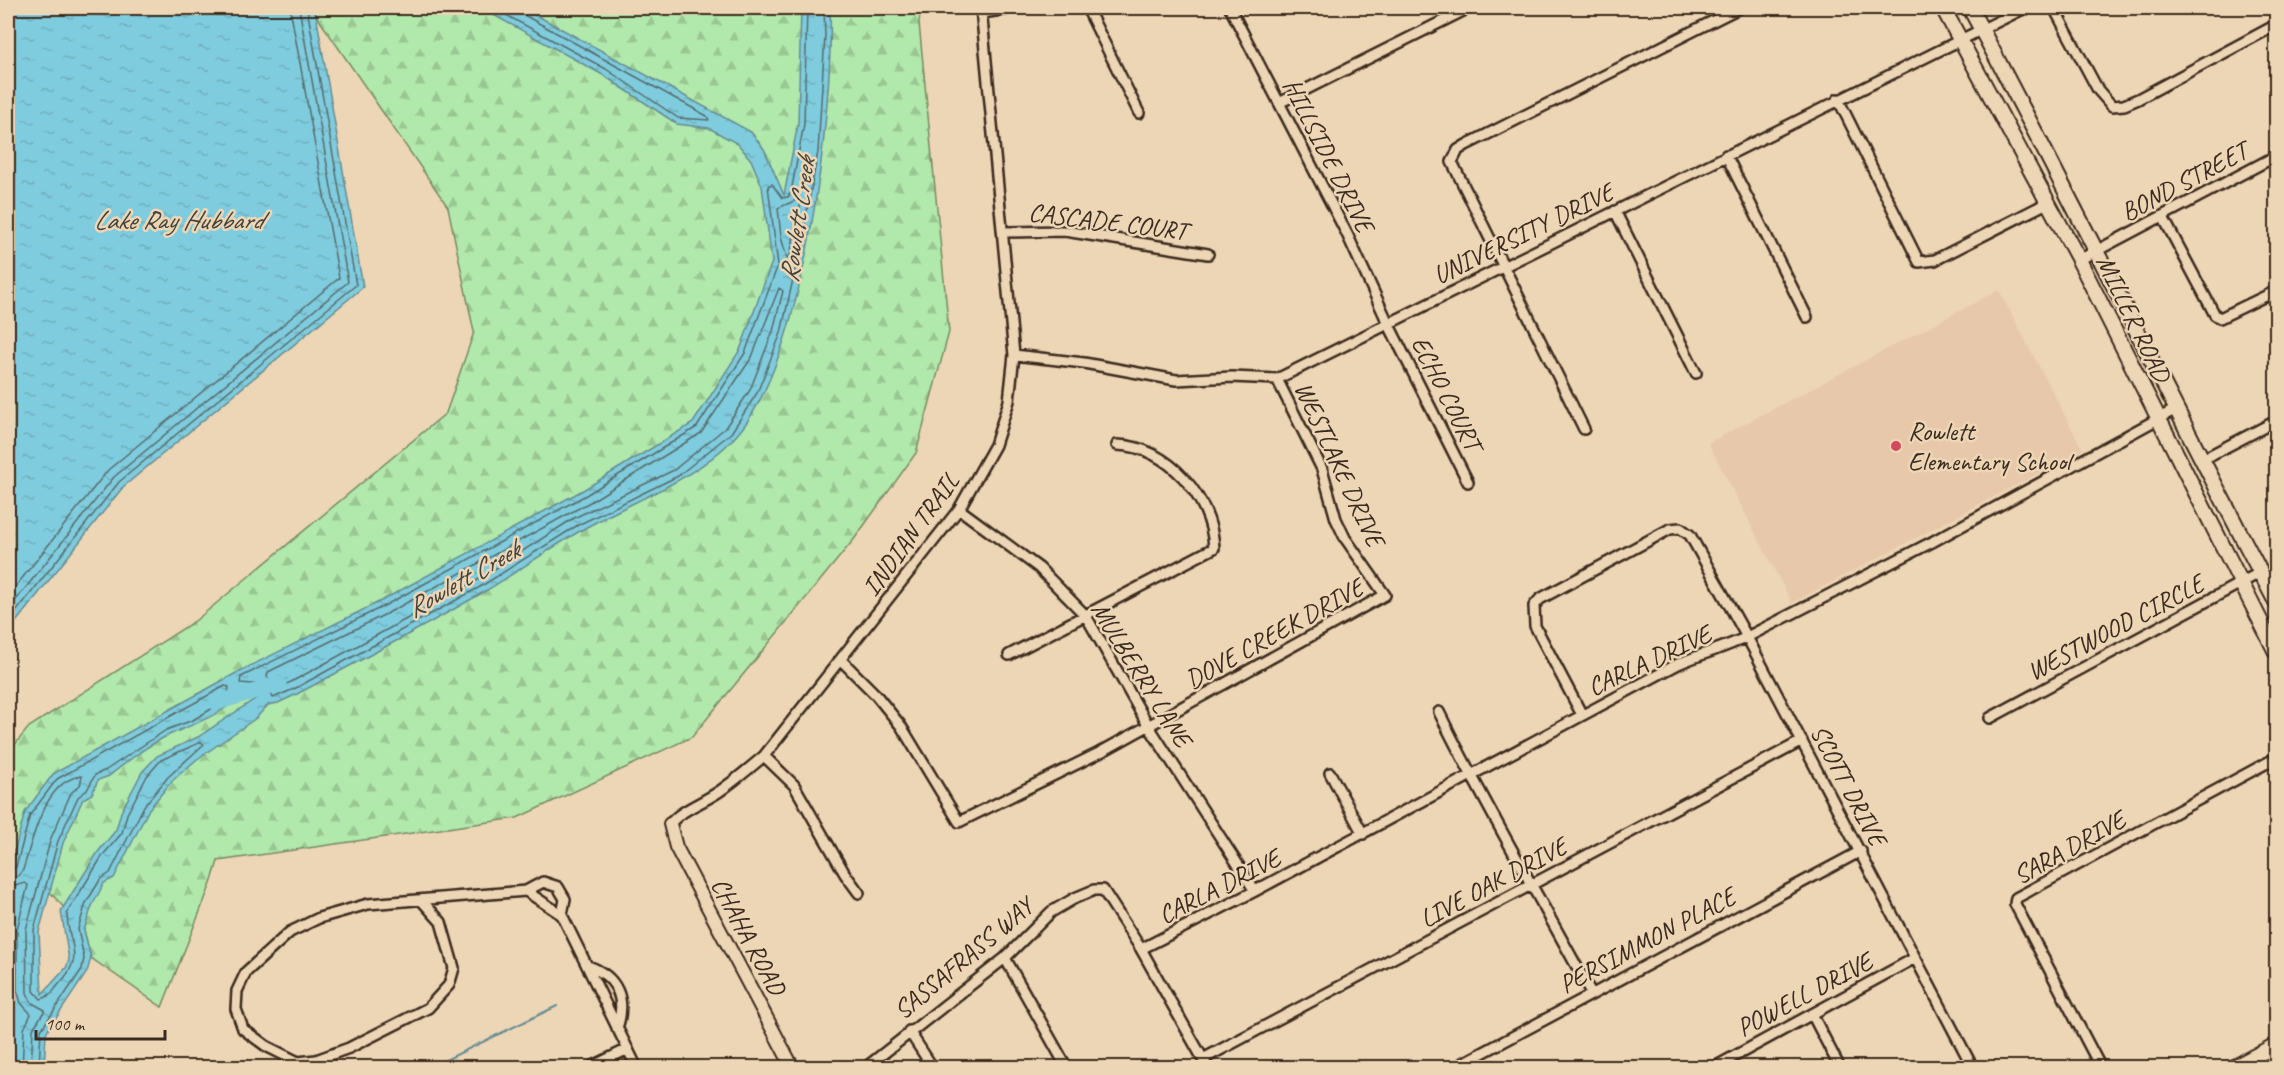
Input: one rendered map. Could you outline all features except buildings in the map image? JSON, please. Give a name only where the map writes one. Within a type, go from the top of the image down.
[{"type":"main road","name":"MILLER ROAD","points":[[1943,8],[2049,202],[2157,420],[2277,652]]},
{"type":"main road","name":"MILLER ROAD","points":[[1970,8],[2098,250],[2176,410],[2204,459],[2277,602]]},
{"type":"main road","points":[[2233,1068],[2277,1045]]},
{"type":"street","points":[[982,10],[1015,8]]},
{"type":"street","points":[[1087,8],[1139,113]]},
{"type":"street","name":"HILLSIDE DRIVE","points":[[1230,8],[1347,234],[1388,323]]},
{"type":"street","points":[[1279,103],[1469,8]]},
{"type":"street","points":[[1584,429],[1452,162],[1458,150],[1739,8]]},
{"type":"street","name":"UNIVERSITY DRIVE","points":[[1277,379],[2025,8]]},
{"type":"street","points":[[2054,8],[2098,90],[2112,106],[2117,107],[2138,99],[2277,25]]},
{"type":"street","name":"INDIAN TRAIL","points":[[670,825],[677,815],[697,806],[724,789],[764,756],[959,509],[995,445],[1009,401],[1014,355],[982,10]]},
{"type":"street","points":[[1838,99],[1919,262],[1935,260],[2049,202]]},
{"type":"street","points":[[1726,155],[1807,317]]},
{"type":"street","name":"BOND STREET","points":[[2079,260],[2277,156]]},
{"type":"street","points":[[1615,211],[1696,373]]},
{"type":"street","points":[[2163,217],[2215,315],[2220,318],[2277,291]]},
{"type":"street","name":"CASCADE COURT","points":[[1004,232],[1065,231],[1208,254]]},
{"type":"street","name":"ECHO COURT","points":[[1388,323],[1468,482]]},
{"type":"street","points":[[1014,355],[1084,363],[1176,380],[1232,376],[1277,379]]},
{"type":"street","name":"WESTLAKE DRIVE","points":[[1277,379],[1322,470],[1336,519],[1345,538],[1385,595]]},
{"type":"street","name":"CARLA DRIVE","points":[[1141,949],[1363,834],[1678,664],[1701,654],[1720,651],[1932,542],[2176,410]]},
{"type":"street","points":[[2204,459],[2276,423]]},
{"type":"street","points":[[1010,655],[1214,548],[1213,535],[1205,514],[1181,474],[1170,463],[1155,454],[1130,446],[1117,445]]},
{"type":"street","name":"MULBERRY LANE","points":[[959,509],[1039,568],[1086,616],[1149,725],[1255,891]]},
{"type":"street","name":"SCOTT DRIVE","points":[[1582,715],[1535,626],[1534,606],[1540,599],[1670,530],[1680,528],[1689,535],[1747,637],[1973,1068]]},
{"type":"street","name":"WESTWOOD CIRCLE","points":[[1990,718],[2261,572]]},
{"type":"street","name":"DOVE CREEK DRIVE","points":[[841,660],[876,695],[901,726],[959,822],[1149,725],[1385,595]]},
{"type":"street","points":[[1439,712],[1470,777],[1533,883],[1591,993]]},
{"type":"street","name":"LIVE OAK DRIVE","points":[[1206,1063],[1533,883],[1802,741]]},
{"type":"street","points":[[764,756],[794,785],[845,874],[859,893]]},
{"type":"street","name":"SARA DRIVE","points":[[2102,1068],[2015,904],[2016,898],[2277,758]]},
{"type":"street","points":[[1330,773],[1363,834]]},
{"type":"street","name":"CHAHA ROAD","points":[[670,825],[676,847],[793,1068]]},
{"type":"street","name":"PERSIMMON PLACE","points":[[1454,1068],[1861,851]]},
{"type":"street","points":[[423,902],[441,922],[454,968],[449,986],[428,1008],[349,1048],[316,1060],[298,1062],[266,1046],[243,1029],[237,1009],[237,991],[246,972],[290,932],[319,918],[368,904],[423,902],[526,891],[543,882],[558,887],[565,899],[562,915]]},
{"type":"street","name":"SASSAFRASS WAY","points":[[865,1068],[909,1031],[1005,958],[1051,912],[1094,890],[1103,890],[1110,897],[1141,949]]},
{"type":"street","points":[[526,891],[562,915],[637,1068]]},
{"type":"street","points":[[1141,949],[1206,1063]]},
{"type":"street","points":[[1005,958],[1067,1068]]},
{"type":"street","name":"POWELL DRIVE","points":[[1713,1068],[1916,958]]},
{"type":"street","points":[[588,966],[608,975],[616,986],[623,1009],[617,1028]]},
{"type":"street","points":[[1812,1014],[1840,1068]]},
{"type":"street","points":[[909,1031],[933,1068]]},
{"type":"street","points":[[589,1068],[628,1049]]},
{"type":"shaded area","name":"Rowlett Elementary School","points":[[1999,290],[2083,450],[1792,603],[1708,443]]},
{"type":"green space","points":[[311,8],[921,8],[919,23],[949,332],[916,453],[855,538],[692,737],[517,818],[218,861],[162,1007],[91,958],[84,930],[8,845],[8,753],[29,727],[195,621],[446,413],[474,332],[448,207]]},
{"type":"water","name":"Lake Ray Hubbard","points":[[8,8],[311,8],[316,14],[363,287],[123,487],[8,632]]},
{"type":"water","points":[[481,8],[523,8],[751,132],[764,149],[784,195],[798,124],[801,8],[830,8],[827,107],[810,232],[797,295],[780,353],[759,401],[735,437],[700,467],[661,490],[580,531],[507,578],[413,632],[297,694],[268,705],[256,718],[196,760],[172,781],[149,809],[114,878],[104,883],[92,906],[84,930],[91,958],[87,972],[46,1033],[44,1067],[8,1067],[8,875],[25,812],[53,774],[238,672],[381,601],[583,490],[693,423],[740,350],[772,262],[762,186],[751,160],[738,144],[709,128],[677,124],[603,75]],"holes":[[[239,690],[267,691],[198,737],[157,756],[142,772],[121,812],[116,830],[98,852],[61,911],[69,960],[66,968],[42,994],[39,932],[63,843],[83,799],[92,794],[98,780],[109,776],[147,748],[233,703],[234,693]]]},
{"type":"waterway","name":"Rowlett Creek","points":[[216,703],[279,684]]},
{"type":"waterway","points":[[429,1068],[557,1006]]},
{"type":"place","name":"Rowlett Elementary School","points":[[1896,446]]}]
